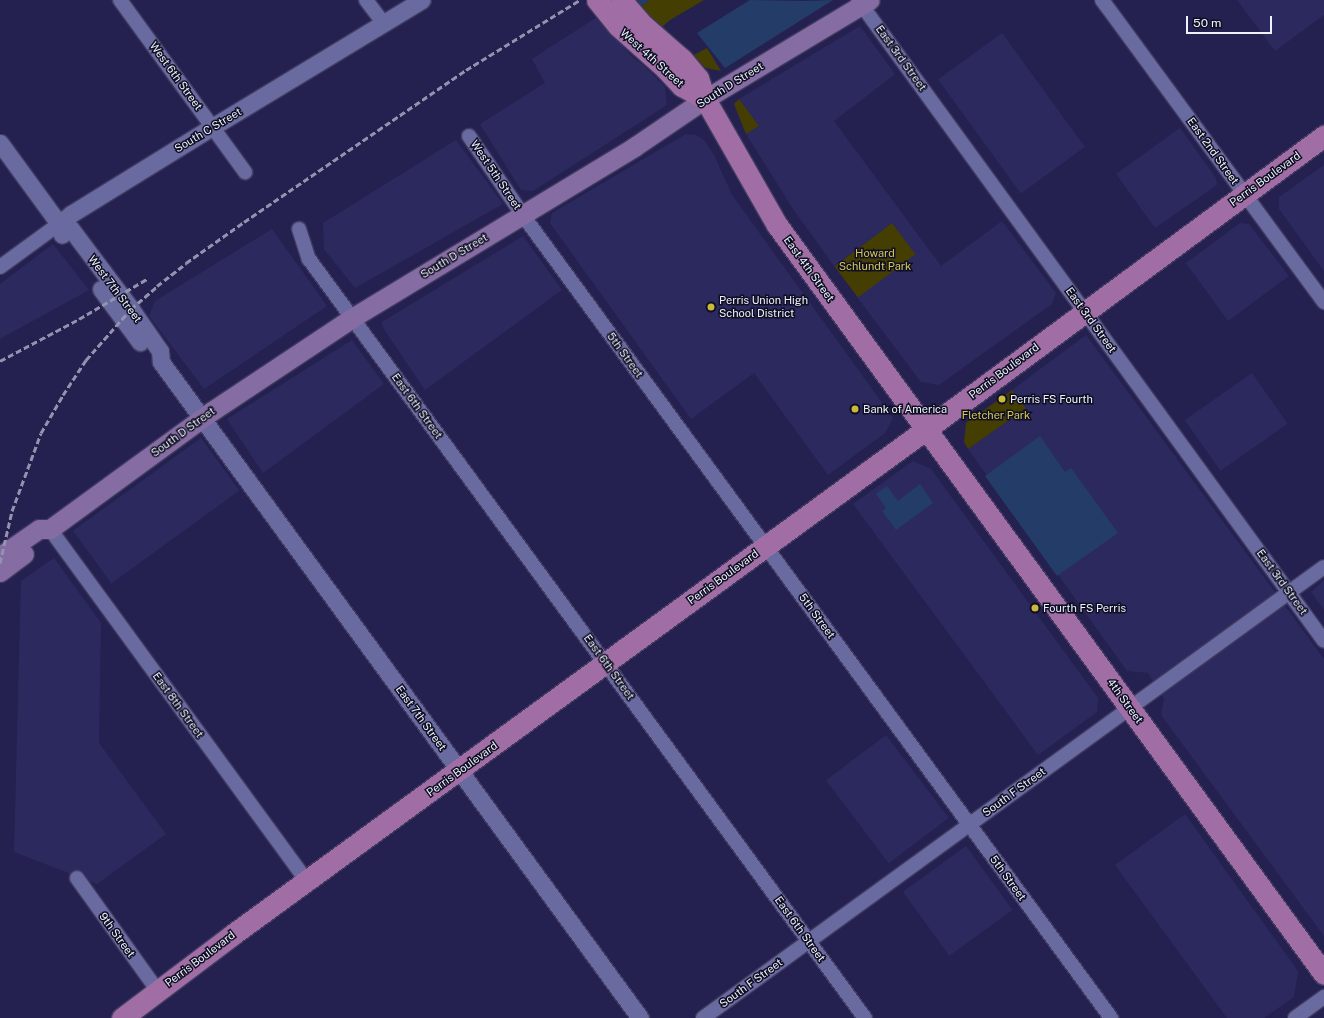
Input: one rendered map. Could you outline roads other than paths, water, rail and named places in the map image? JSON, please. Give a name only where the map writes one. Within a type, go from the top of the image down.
[{"type":"main road","name":"West 4th Street","points":[[597,0],[618,26],[665,68],[682,86],[705,99]]},
{"type":"main road","name":"West 4th Street","points":[[621,0],[644,26],[682,59],[698,78],[705,99]]},
{"type":"main road","name":"South D Street","points":[[0,572],[47,537],[50,529],[202,418],[352,318],[634,147],[705,99],[864,2]]},
{"type":"main road","name":"East 4th Street","points":[[705,99],[777,225],[925,430]]},
{"type":"main road","name":"Perris Boulevard","points":[[122,1018],[605,662],[925,430],[1084,311],[1324,136]]},
{"type":"main road","name":"4th Street","points":[[925,430],[1130,707],[1324,974]]},
{"type":"main road","name":"South D Street","points":[[0,556],[39,529],[50,529]]},
{"type":"street","name":"West 6th Street","points":[[120,0],[245,172]]},
{"type":"street","points":[[366,0],[384,24]]},
{"type":"street","name":"South C Street","points":[[0,267],[71,214],[422,0]]},
{"type":"street","name":"East 2nd Street","points":[[1102,0],[1324,302]]},
{"type":"street","name":"East 3rd Street","points":[[864,2],[1084,311],[1324,641]]},
{"type":"street","name":"West 5th Street","points":[[469,136],[522,214]]},
{"type":"street","name":"West 7th Street","points":[[0,143],[59,224],[71,229],[131,309],[160,351],[161,362],[202,418]]},
{"type":"street","name":"5th Street","points":[[522,214],[1111,1018]]},
{"type":"street","points":[[299,228],[309,259],[352,318]]},
{"type":"street","name":"East 6th Street","points":[[352,318],[864,1018]]},
{"type":"street","name":"East 7th Street","points":[[202,418],[640,1018]]},
{"type":"street","name":"East 8th Street","points":[[50,529],[307,881]]},
{"type":"street","name":"South F Street","points":[[703,1018],[1324,567]]},
{"type":"street","name":"9th Street","points":[[77,878],[158,991]]},
{"type":"street","points":[[1294,1018],[1324,997]]},
{"type":"railway","points":[[0,563],[12,511],[41,433],[63,395],[86,360],[131,309],[186,263],[244,222],[466,70],[580,0]]},
{"type":"railway","points":[[0,361],[79,319],[147,279]]},
{"type":"place","name":"Perris Union High School District","points":[[711,307]]},
{"type":"place","name":"Perris FS Fourth","points":[[1002,399]]},
{"type":"place","name":"Bank of America","points":[[855,409]]},
{"type":"place","name":"Fourth FS Perris","points":[[1035,608]]},
{"type":"park label","name":"Howard Schlundt Park","points":[[875,260]]},
{"type":"park label","name":"Fletcher Park","points":[[996,415]]}]
